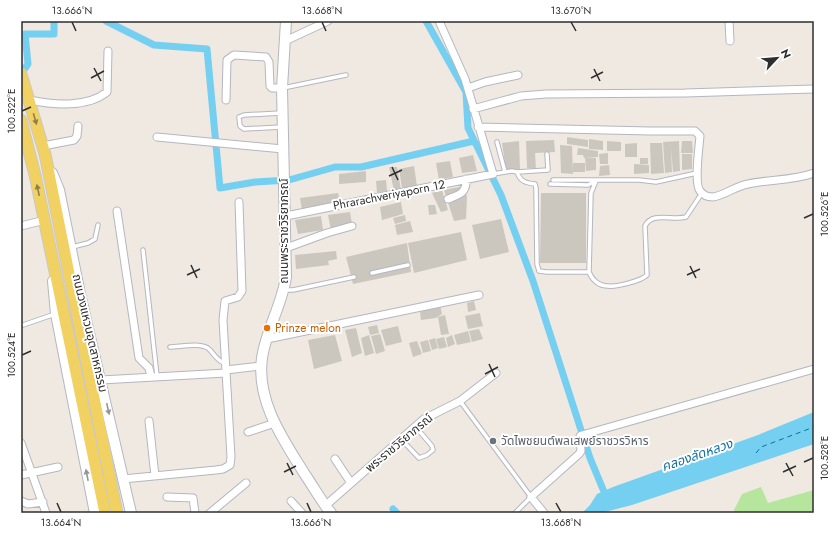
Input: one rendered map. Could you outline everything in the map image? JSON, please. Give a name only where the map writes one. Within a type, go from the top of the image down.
[{"type":"main road","name":"ถนนพระราชวิริยาภรณ์","points":[[286,21],[282,88],[282,127],[286,216],[284,290],[267,339],[261,366],[262,385],[275,423],[325,511]]},
{"type":"main road","name":"ถนนวงแหวนอุตสาหกรรม","points":[[23,80],[44,150],[86,366],[117,513]]},
{"type":"main road","name":"ถนนวงแหวนอุตสาหกรรม","points":[[21,120],[24,144],[46,224],[74,369],[96,513]]},
{"type":"main road","name":"ถนนวงแหวนอุตสาหกรรม","points":[[44,150],[59,190],[70,248],[131,513]]},
{"type":"main road","name":"ถนนวงแหวนอุตสาหกรรม","points":[[46,224],[56,314],[96,513]]},
{"type":"street","points":[[285,40],[328,21]]},
{"type":"street","points":[[439,21],[461,68],[468,88],[492,175]]},
{"type":"street","points":[[729,21],[730,41]]},
{"type":"street","points":[[30,100],[44,103],[75,103],[102,96],[107,92],[108,51]]},
{"type":"street","points":[[226,100],[228,60],[234,55],[266,57],[269,62],[270,86],[272,88],[282,88]]},
{"type":"street","points":[[468,88],[485,82],[518,75]]},
{"type":"street","points":[[473,109],[521,96],[546,94],[685,93],[814,89]]},
{"type":"street","points":[[44,150],[74,140],[77,136],[78,126]]},
{"type":"street","points":[[478,127],[650,131],[695,130],[700,136],[697,185],[702,193],[709,197],[716,196],[748,183],[800,178],[814,173]]},
{"type":"street","points":[[157,137],[283,149]]},
{"type":"street","name":"Phrarachveriyaporn 12","points":[[286,216],[492,175]]},
{"type":"street","points":[[448,199],[460,195],[464,191],[466,179]]},
{"type":"street","points":[[123,479],[224,469],[230,465],[231,457],[223,320],[226,300],[238,297],[242,291],[239,202]]},
{"type":"street","points":[[117,211],[139,358],[149,368],[154,377]]},
{"type":"street","points":[[21,226],[46,224]]},
{"type":"street","points":[[286,248],[327,233],[352,226]]},
{"type":"street","points":[[267,339],[479,295]]},
{"type":"street","points":[[101,380],[154,377],[261,366]]},
{"type":"street","points":[[544,513],[531,497],[579,454],[581,451],[580,436],[814,369]]},
{"type":"street","name":"พระราชวิริยาภรณ์","points":[[325,511],[351,484],[415,426],[435,412],[460,401],[496,373]]},
{"type":"street","points":[[149,421],[155,476]]},
{"type":"street","points":[[248,432],[275,423]]},
{"type":"street","points":[[21,444],[46,513]]},
{"type":"street","points":[[335,459],[351,484]]},
{"type":"street","points":[[21,475],[33,474],[58,467]]},
{"type":"street","points":[[210,513],[246,483]]},
{"type":"street","points":[[167,497],[193,498],[195,513]]},
{"type":"street","points":[[21,501],[28,504],[43,502]]},
{"type":"street","points":[[291,501],[302,513]]},
{"type":"lane","points":[[282,88],[346,75]]},
{"type":"lane","points":[[282,113],[244,115],[239,117],[240,126],[244,129],[282,127]]},
{"type":"lane","points":[[497,142],[505,172]]},
{"type":"lane","points":[[492,175],[505,172],[548,170],[548,154]]},
{"type":"lane","points":[[517,172],[519,178],[524,182],[535,184],[536,188],[537,264],[539,271],[589,272]]},
{"type":"lane","points":[[552,182],[640,180],[656,182],[697,173]]},
{"type":"lane","points":[[596,181],[591,193],[589,272],[594,281],[607,286],[642,280],[647,275],[645,226],[647,221],[652,218],[686,217],[702,193]]},
{"type":"lane","points":[[70,248],[88,243],[95,239],[98,225]]},
{"type":"lane","points":[[143,250],[154,377]]},
{"type":"lane","points":[[372,273],[408,265]]},
{"type":"lane","points":[[284,290],[293,290],[354,277]]},
{"type":"lane","points":[[23,325],[56,314]]},
{"type":"lane","points":[[170,347],[202,346],[208,348],[226,369]]},
{"type":"lane","points":[[460,401],[531,497],[515,513]]},
{"type":"lane","points":[[401,439],[418,458],[427,455],[433,450],[432,446],[415,426]]},
{"type":"green space","points":[[761,487],[768,503],[814,490],[814,513],[735,513],[734,510],[742,494]]},
{"type":"water","points":[[814,412],[814,444],[632,505],[601,513],[582,513],[590,505],[597,494],[613,487],[758,435]]},
{"type":"building","points":[[567,137],[588,140],[588,147],[567,144]]},
{"type":"building","points":[[589,139],[603,141],[603,150],[589,149]]},
{"type":"building","points":[[554,140],[555,152],[535,153],[536,169],[527,168],[526,141]]},
{"type":"building","points":[[519,141],[520,169],[506,170],[502,143]]},
{"type":"building","points":[[607,141],[621,142],[621,151],[607,151]]},
{"type":"building","points":[[679,141],[680,171],[673,172],[671,148],[672,172],[665,173],[663,142]]},
{"type":"building","points":[[682,141],[692,141],[693,153],[681,153]]},
{"type":"building","points":[[637,143],[637,157],[625,157],[625,144]]},
{"type":"building","points":[[650,143],[662,143],[664,173],[651,174]]},
{"type":"building","points":[[560,145],[572,146],[573,174],[561,173]]},
{"type":"building","points":[[578,148],[598,151],[598,157],[584,158],[583,155],[577,155]]},
{"type":"building","points":[[608,153],[608,164],[600,164],[599,154]]},
{"type":"building","points":[[682,154],[692,154],[692,169],[682,170]]},
{"type":"building","points":[[473,155],[477,171],[462,173],[459,158]]},
{"type":"building","points":[[585,158],[596,158],[596,170],[586,171]]},
{"type":"building","points":[[640,158],[648,158],[648,164],[640,164]]},
{"type":"building","points":[[450,161],[453,177],[439,180],[436,163]]},
{"type":"building","points":[[573,163],[585,163],[585,172],[573,172]]},
{"type":"building","points":[[634,164],[649,165],[649,173],[634,174]]},
{"type":"building","points":[[609,165],[610,175],[599,176],[600,166]]},
{"type":"building","points":[[414,166],[417,186],[402,188],[399,169]]},
{"type":"building","points":[[389,167],[397,167],[401,190],[394,191]]},
{"type":"building","points":[[366,171],[366,182],[339,184],[339,174]]},
{"type":"building","points":[[386,180],[387,191],[377,193],[376,181]]},
{"type":"building","points":[[464,186],[467,197],[466,219],[454,221],[444,190]]},
{"type":"building","points":[[442,190],[448,210],[441,212],[432,193]]},
{"type":"building","points":[[338,193],[340,203],[302,210],[300,198]]},
{"type":"building","points":[[541,193],[586,193],[586,263],[540,263]]},
{"type":"building","points":[[401,202],[403,214],[382,220],[380,207]]},
{"type":"building","points":[[428,205],[435,205],[437,214],[429,215]]},
{"type":"building","points":[[350,212],[352,224],[331,230],[328,215]]},
{"type":"building","points":[[405,215],[406,221],[395,224],[393,218]]},
{"type":"building","points":[[321,216],[323,230],[298,234],[295,220]]},
{"type":"building","points":[[501,219],[509,252],[480,259],[472,225]]},
{"type":"building","points":[[410,221],[413,232],[397,235],[395,225]]},
{"type":"building","points":[[461,232],[467,260],[414,273],[408,243]]},
{"type":"building","points":[[407,243],[411,272],[353,284],[346,257]]},
{"type":"building","points":[[336,251],[337,259],[328,261],[329,265],[296,269],[295,255]]},
{"type":"building","points":[[474,301],[476,310],[468,312],[467,303]]},
{"type":"building","points":[[440,305],[442,314],[436,318],[421,320],[420,312]]},
{"type":"building","points":[[480,313],[483,326],[468,329],[465,316]]},
{"type":"building","points":[[445,315],[449,334],[441,335],[438,317]]},
{"type":"building","points":[[377,325],[379,333],[370,335],[368,327]]},
{"type":"building","points":[[398,326],[402,342],[386,346],[381,330]]},
{"type":"building","points":[[356,328],[362,353],[352,357],[345,330]]},
{"type":"building","points":[[479,329],[483,339],[472,342],[469,331]]},
{"type":"building","points":[[468,331],[471,342],[457,345],[454,335]]},
{"type":"building","points":[[380,334],[385,351],[376,354],[371,336]]},
{"type":"building","points":[[335,335],[342,361],[314,369],[308,340]]},
{"type":"building","points":[[369,335],[374,353],[365,356],[361,338]]},
{"type":"building","points":[[452,335],[455,344],[448,347],[446,338]]},
{"type":"building","points":[[444,337],[447,347],[439,349],[436,339]]},
{"type":"building","points":[[435,338],[438,348],[432,350],[429,340]]},
{"type":"building","points":[[428,340],[431,351],[423,353],[420,342]]},
{"type":"building","points":[[417,341],[422,354],[413,357],[409,343]]},
{"type":"waterway","points":[[21,74],[28,64],[25,34],[54,34],[54,21]]},
{"type":"waterway","points":[[106,21],[154,45],[207,49],[220,188],[255,182],[289,180],[335,167],[361,167],[474,141]]},
{"type":"waterway","points":[[426,21],[466,92],[468,128],[501,195],[533,281],[590,458],[607,499]]},
{"type":"waterway","points":[[393,509],[397,513]]},
{"type":"ferry route","points":[[756,453],[761,447],[814,427]]},
{"type":"place","name":"Prinze melon","points":[[267,328]]},
{"type":"place","name":"วัดไพชยนต์พลเสพย์ราชวรวิหาร","points":[[493,441]]},
{"type":"water label","name":"คลองลัดหลวง","points":[[697,455]]}]
